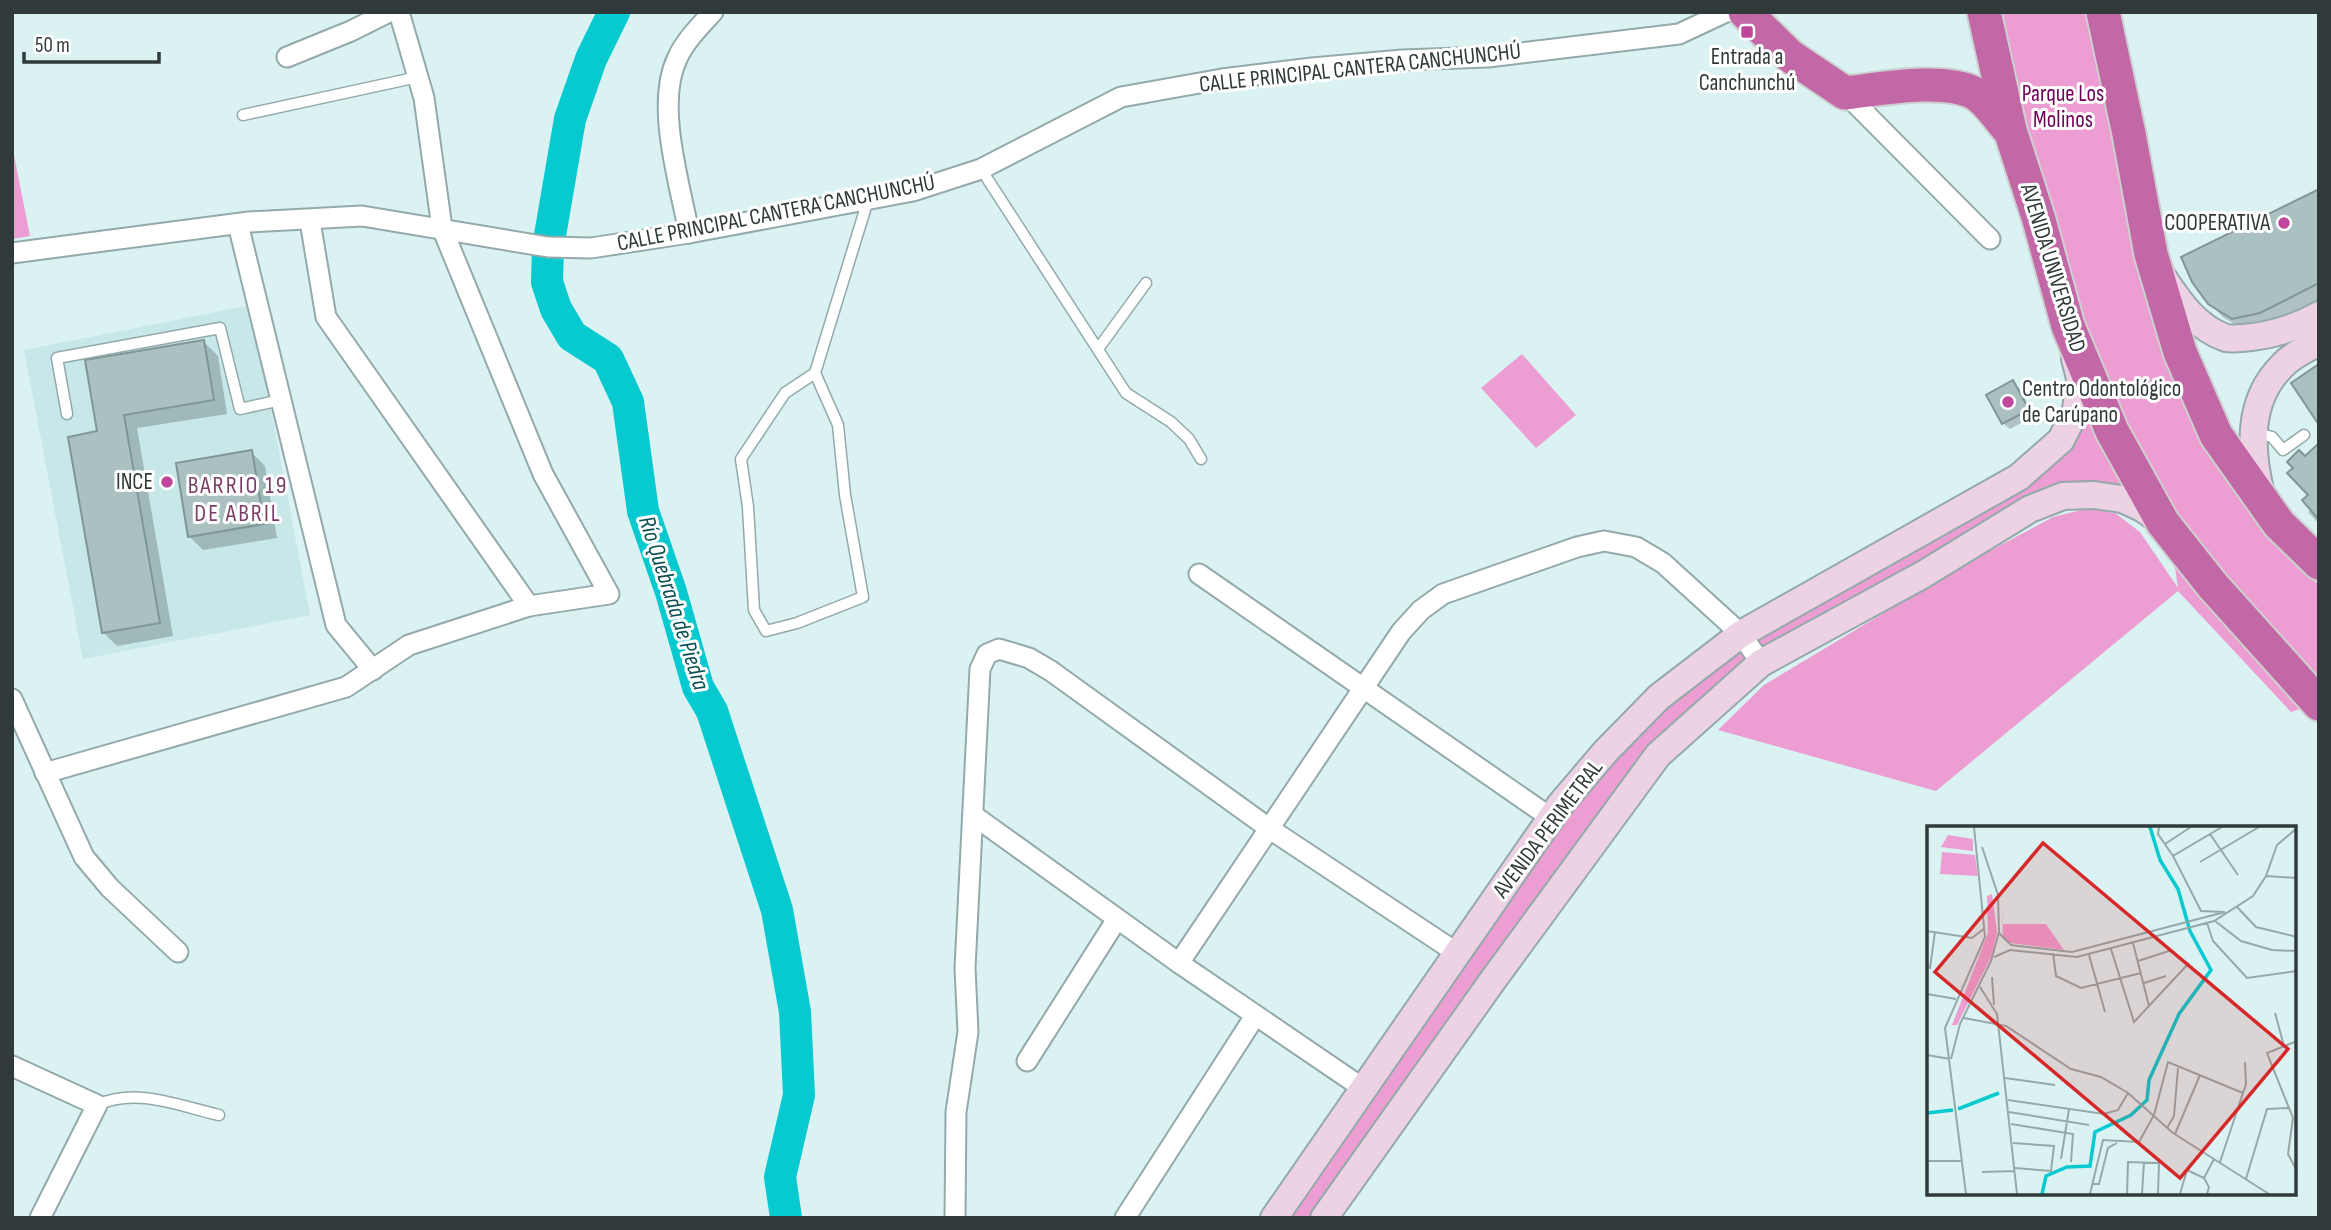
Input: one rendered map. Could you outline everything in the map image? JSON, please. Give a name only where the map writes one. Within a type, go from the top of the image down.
[{"type":"highway","points":[[1745,12],[1790,56],[1845,93],[1909,86],[1945,86],[1975,93],[2010,131]]},
{"type":"highway","name":"AVENIDA UNIVERSIDAD","points":[[1984,12],[2010,131],[2039,220],[2068,326],[2112,431],[2163,523],[2213,586],[2319,704]]},
{"type":"highway","points":[[2103,12],[2154,263],[2180,352],[2216,435],[2279,524],[2319,563]]},
{"type":"main road","points":[[2154,263],[2178,301],[2199,323],[2228,339],[2270,336],[2313,327]]},
{"type":"main road","name":"AVENIDA PERIMETRAL","points":[[1274,1218],[1550,818],[1606,751],[1659,697],[1741,634],[2019,477],[2061,440],[2076,410],[2080,378],[2068,326]]},
{"type":"main road","points":[[2262,499],[2255,469],[2255,411],[2274,374],[2290,359],[2313,327]]},
{"type":"main road","name":"AVENIDA PERIMETRAL","points":[[1324,1218],[1658,755],[1761,663],[1924,574],[2030,509],[2063,496],[2094,495],[2122,499],[2142,508],[2163,523]]},
{"type":"main road","points":[[1366,1086],[1404,1106]]},
{"type":"street","points":[[287,57],[389,12]]},
{"type":"street","points":[[46,773],[346,687],[409,645],[529,606],[609,594],[543,474],[442,228],[424,98],[399,12]]},
{"type":"street","points":[[689,233],[670,131],[667,91],[677,58],[697,29],[713,12]]},
{"type":"street","name":"CALLE PRINCIPAL CANTERA CANCHUNCHÚ","points":[[12,253],[238,224],[362,216],[548,247],[591,248],[689,233],[913,191],[981,169],[1121,97],[1222,79],[1312,68],[1402,60],[1488,57],[1679,34],[1726,12]]},
{"type":"street","points":[[1845,93],[1990,239]]},
{"type":"street","points":[[310,221],[326,317],[529,606]]},
{"type":"street","points":[[238,224],[336,625],[373,670]]},
{"type":"street","points":[[1179,963],[1401,632],[1421,610],[1443,594],[1577,547],[1604,541],[1636,547],[1663,563],[1741,634],[1761,663]]},
{"type":"street","points":[[1199,574],[1550,818]]},
{"type":"street","points":[[955,1218],[956,1112],[968,1032],[965,968],[980,669],[987,654],[999,649],[1029,658],[1051,671],[1270,829],[1457,953]]},
{"type":"street","points":[[12,699],[85,857],[110,888],[178,952]]},
{"type":"street","points":[[972,815],[1255,1016],[1366,1086]]},
{"type":"street","points":[[1027,1061],[1117,919]]},
{"type":"street","points":[[1125,1218],[1255,1016]]},
{"type":"street","points":[[12,1066],[97,1105],[40,1218]]},
{"type":"lane","points":[[243,116],[418,77]]},
{"type":"lane","points":[[981,169],[1126,393],[1171,422],[1189,439],[1201,459]]},
{"type":"lane","points":[[815,373],[838,425],[845,495],[863,597],[797,623],[766,631],[754,610],[748,506],[741,459],[785,393],[815,373],[869,200]]},
{"type":"lane","points":[[1098,349],[1146,283]]},
{"type":"lane","points":[[67,414],[57,358],[220,328],[240,409],[281,400]]},
{"type":"lane","points":[[2253,432],[2272,437],[2283,450],[2304,435]]},
{"type":"lane","points":[[97,1105],[115,1098],[138,1097],[219,1115]]},
{"type":"shaded area","name":"INCE","points":[[251,305],[310,615],[83,659],[24,350]]},
{"type":"green space","name":"Parque Los Molinos","points":[[1997,12],[2086,12],[2130,203],[2267,533],[2319,585],[2319,678],[2262,618],[2176,517],[2094,367],[2023,130]]},
{"type":"green space","points":[[12,145],[30,236],[12,239]]},
{"type":"green space","points":[[1522,354],[1576,415],[1536,448],[1481,388]]},
{"type":"green space","points":[[2080,378],[2137,498],[2073,487],[1761,663],[1658,755],[1324,1218],[1274,1218],[1560,805],[1659,697],[2061,440]]},
{"type":"green space","points":[[2089,508],[2115,513],[2140,532],[2178,588],[2174,561],[2303,708],[2291,712],[2178,591],[1936,791],[1718,730],[1764,685],[1967,563],[2053,517]]},
{"type":"building","name":"COOPERATIVA","points":[[2319,189],[2319,283],[2260,313],[2232,319],[2208,304],[2192,282],[2181,257]]},
{"type":"building","points":[[204,340],[214,400],[124,415],[160,623],[102,633],[68,437],[97,431],[85,360]]},
{"type":"building","points":[[2319,364],[2319,425],[2291,383]]},
{"type":"building","name":"Centro Odontológico de Carúpano","points":[[2013,380],[2029,410],[2002,424],[1986,395]]},
{"type":"building","points":[[2319,443],[2319,520],[2302,500],[2308,495],[2287,473],[2293,468],[2287,462],[2299,450],[2305,456]]},
{"type":"building","points":[[252,450],[264,524],[188,537],[176,463]]},
{"type":"waterway","name":"Río Quebrada de Piedra","points":[[614,12],[591,59],[570,119],[548,247],[547,282],[556,309],[572,336],[608,359],[628,402],[643,511],[671,592],[698,687],[712,711],[777,910],[795,1012],[799,1095],[780,1177],[786,1218]]},
{"type":"place","name":"Entrada a Canchunchú","points":[[1747,32]]},
{"type":"place","name":"COOPERATIVA","points":[[2284,223]]},
{"type":"place","name":"Centro Odontológico de Carúpano","points":[[2008,402]]},
{"type":"place","name":"INCE","points":[[167,482]]},
{"type":"district","name":"BARRIO 19 DE ABRIL","points":[[238,499]]}]
